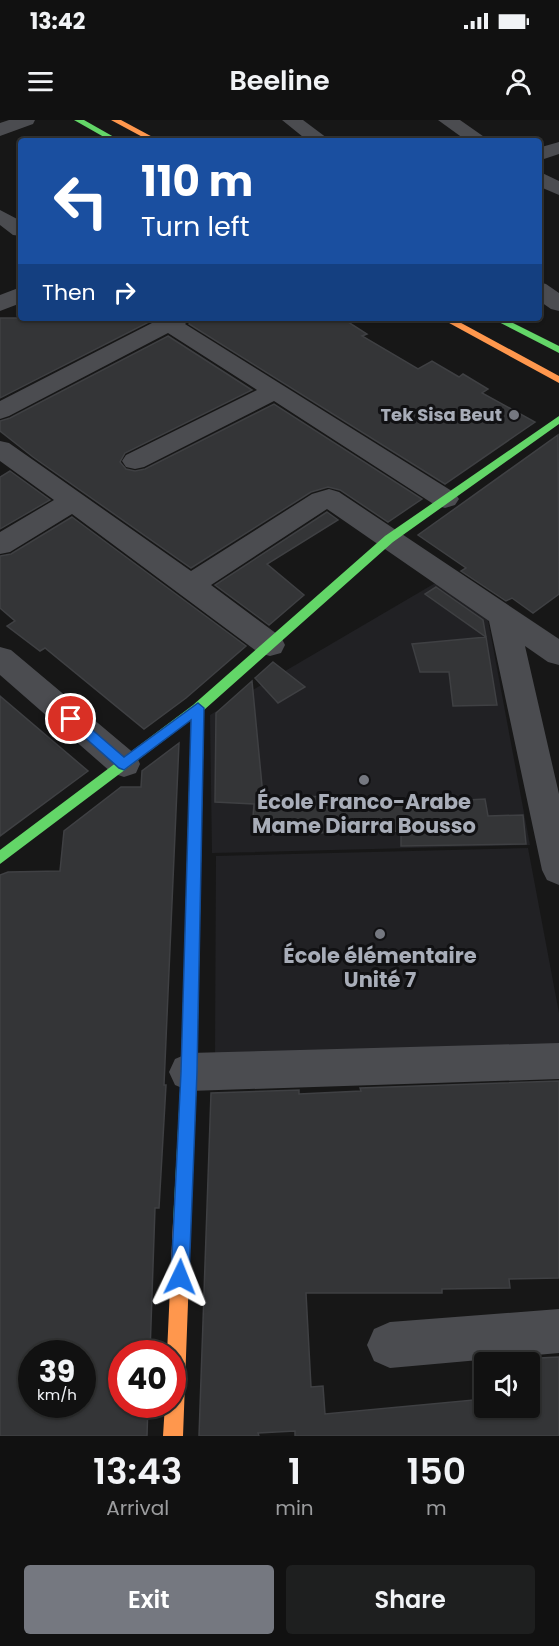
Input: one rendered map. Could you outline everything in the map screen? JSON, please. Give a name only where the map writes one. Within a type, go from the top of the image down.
[{"type":"street","points":[[0,130],[26,120]]},
{"type":"street","points":[[78,120],[111,138]]},
{"type":"street","points":[[115,120],[150,138]]},
{"type":"street","points":[[291,120],[317,138]]},
{"type":"street","points":[[447,120],[475,138]]},
{"type":"street","points":[[542,153],[559,147]]},
{"type":"street","points":[[542,179],[559,189]]},
{"type":"street","points":[[0,216],[18,228]]},
{"type":"street","points":[[542,292],[559,303]]},
{"type":"street","points":[[0,304],[18,295]]},
{"type":"street","points":[[0,411],[167,321]]},
{"type":"street","points":[[170,321],[274,391],[445,499]]},
{"type":"street","points":[[451,321],[559,380]]},
{"type":"street","points":[[502,321],[559,350]]},
{"type":"street","points":[[135,461],[274,391]]},
{"type":"street","points":[[0,858],[198,708],[389,539],[559,419]]},
{"type":"street","points":[[0,449],[191,585],[270,645]]},
{"type":"street","points":[[191,585],[322,500],[329,498],[504,616],[554,643]]},
{"type":"street","points":[[0,545],[73,501]]},
{"type":"street","points":[[504,616],[559,870]]},
{"type":"street","points":[[0,658],[124,764]]},
{"type":"street","points":[[173,1436],[189,1072],[198,708]]},
{"type":"street","points":[[189,1072],[559,1061]]},
{"type":"street","points":[[390,1345],[559,1331]]},
{"type":"shaded area","name":"École Franco-Arabe Mame Diarra Bousso","points":[[437,582],[488,620],[530,845],[212,853],[210,715]]},
{"type":"shaded area","name":"École élémentaire Unité 7","points":[[528,848],[559,1013],[559,1045],[215,1055],[216,856]]},
{"type":"building","points":[[0,318],[18,318],[18,321],[149,322],[0,398]]},
{"type":"building","points":[[191,321],[347,321],[367,334],[362,336],[418,369],[432,361],[459,377],[463,374],[488,389],[482,393],[535,422],[445,484],[189,324]]},
{"type":"building","points":[[168,336],[252,390],[125,453],[120,462],[126,469],[135,471],[145,469],[274,404],[422,499],[388,522],[340,490],[328,487],[311,492],[191,568],[33,457],[0,431],[0,421],[10,418]]},
{"type":"building","points":[[558,435],[559,594],[533,613],[512,598],[506,601],[461,571],[466,568],[418,535]]},
{"type":"building","points":[[10,471],[50,500],[0,529],[0,477]]},
{"type":"building","points":[[327,512],[338,520],[267,564],[304,595],[269,625],[215,585]]},
{"type":"building","points":[[72,517],[246,646],[186,698],[144,729],[45,648],[40,651],[7,626],[15,621],[0,608],[0,556],[11,554]]},
{"type":"building","points":[[436,587],[483,620],[486,637],[425,594]]},
{"type":"building","points":[[486,637],[497,705],[453,706],[449,672],[420,672],[412,644]]},
{"type":"building","points":[[273,662],[305,687],[278,703],[255,678]]},
{"type":"building","points":[[252,681],[263,796],[371,797],[373,805],[485,799],[488,816],[523,815],[526,844],[401,846],[401,831],[266,834],[266,828],[252,830],[254,804],[215,802],[216,713]]},
{"type":"building","points":[[0,696],[88,771],[0,836]]},
{"type":"building","points":[[179,743],[164,1085],[166,1085],[159,1208],[155,1208],[150,1340],[108,1340],[108,1418],[148,1418],[147,1436],[0,1436],[0,875],[8,872],[60,871],[64,831],[121,787],[141,787],[142,771]]},
{"type":"building","points":[[559,1081],[559,1278],[509,1279],[510,1288],[442,1289],[442,1293],[306,1293],[311,1387],[323,1386],[325,1414],[474,1400],[474,1418],[540,1418],[540,1358],[559,1357],[559,1436],[295,1436],[295,1431],[258,1433],[259,1436],[199,1436],[211,1093],[299,1090],[299,1094],[361,1091],[360,1088]]},
{"type":"traffic: fast","points":[[78,120],[111,138]]},
{"type":"traffic: fast","points":[[502,321],[559,350]]},
{"type":"traffic: fast","points":[[0,858],[198,708],[389,539],[559,419]]},
{"type":"traffic: fast","points":[[182,1223],[189,1072],[198,708]]},
{"type":"traffic: slow","points":[[115,120],[150,138]]},
{"type":"traffic: slow","points":[[451,321],[559,380]]},
{"type":"traffic: slow","points":[[173,1436],[182,1223]]},
{"type":"place","name":"Tek Sisa Beut","points":[[514,415]]},
{"type":"place","name":"École Franco-Arabe Mame Diarra Bousso","points":[[364,780]]},
{"type":"place","name":"École élémentaire Unité 7","points":[[380,934]]},
{"type":"route","points":[[71,719],[124,764],[198,708],[189,1072],[180,1277]]}]
